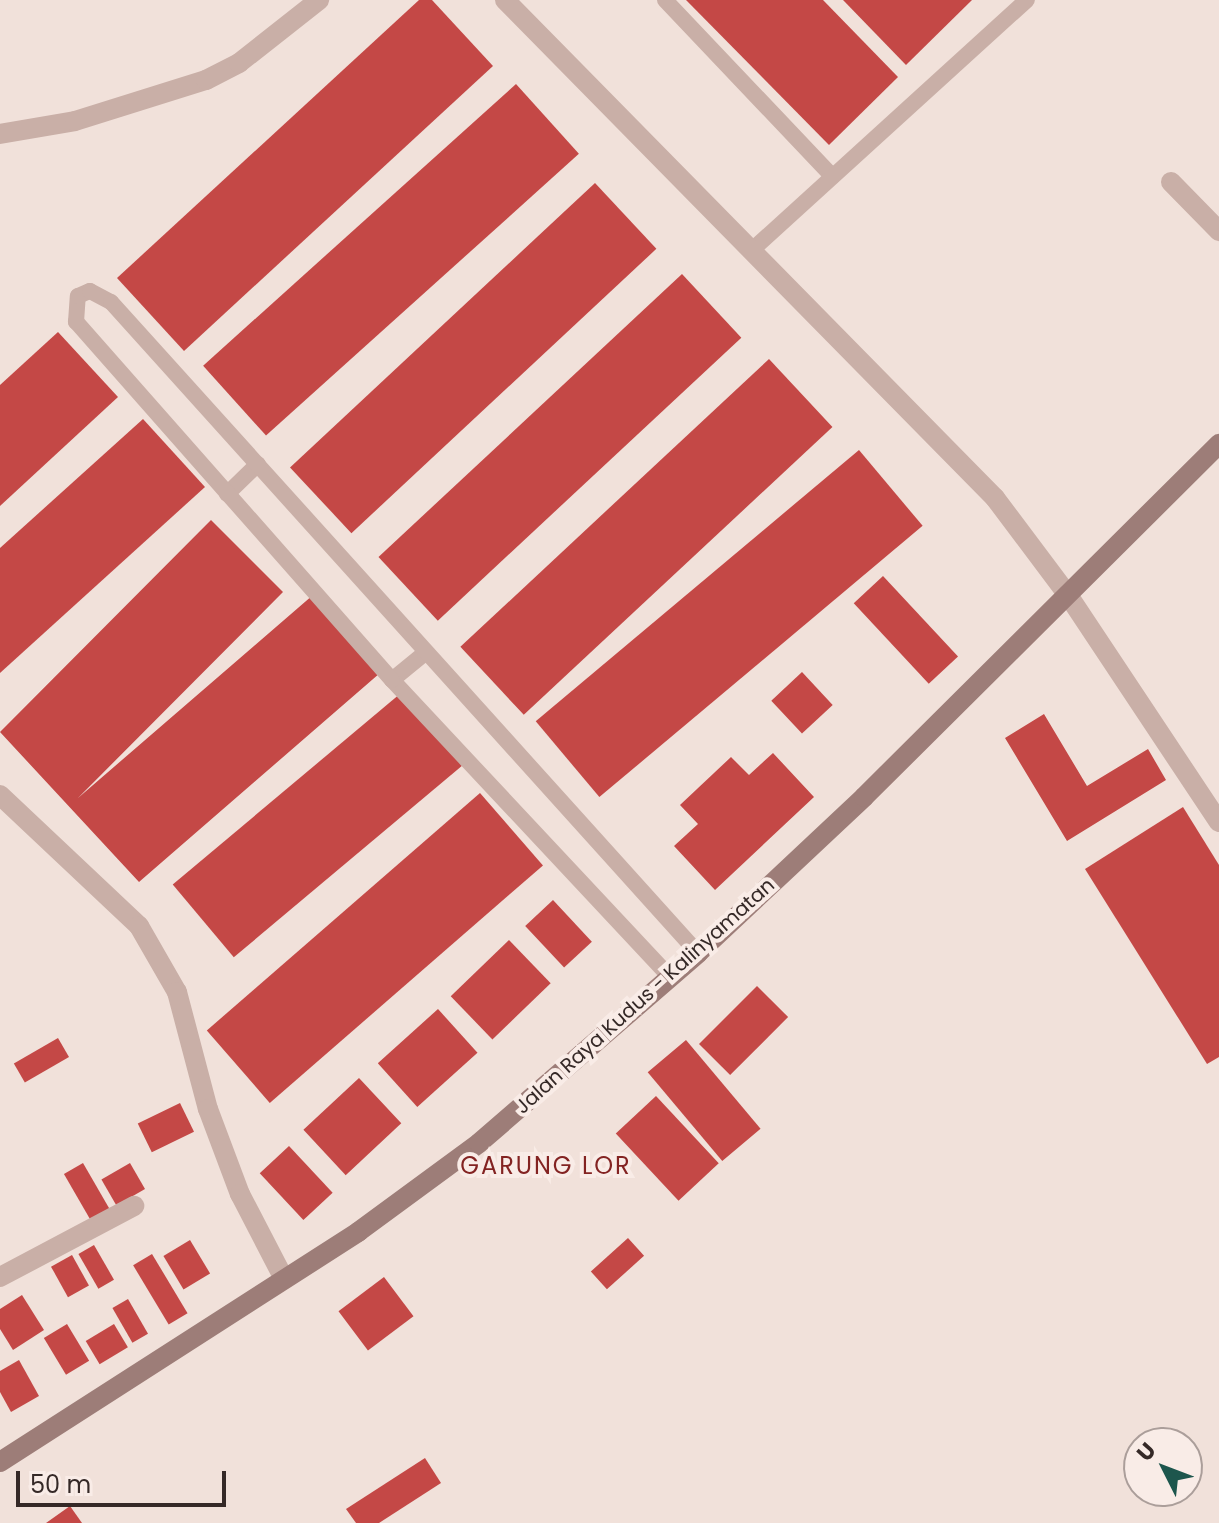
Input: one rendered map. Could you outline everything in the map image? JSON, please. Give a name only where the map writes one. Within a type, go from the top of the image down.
[{"type":"main road","name":"Jalan Raya Kudus - Kalinyamatan","points":[[2,1455],[284,1279],[479,1143],[698,953],[1070,598],[1219,444]]},
{"type":"street","points":[[0,134],[75,121],[206,80],[239,63],[319,0]]},
{"type":"street","points":[[505,0],[995,498],[1070,598],[1219,822]]},
{"type":"street","points":[[1171,182],[1219,231]]},
{"type":"street","points":[[0,795],[139,926],[177,992],[208,1109],[235,1180],[284,1279]]},
{"type":"street","points":[[0,1277],[134,1206]]},
{"type":"lane","points":[[665,0],[832,176]]},
{"type":"lane","points":[[751,251],[1027,0]]},
{"type":"lane","points":[[670,977],[392,680],[76,322],[78,296],[90,291],[111,302],[698,953]]},
{"type":"lane","points":[[227,494],[258,464]]},
{"type":"lane","points":[[392,680],[425,653]]},
{"type":"building","points":[[419,0],[432,0],[493,66],[184,351],[117,278]]},
{"type":"building","points":[[686,0],[823,0],[898,77],[829,145]]},
{"type":"building","points":[[843,0],[972,0],[906,65]]},
{"type":"building","points":[[516,84],[579,154],[266,436],[203,366]]},
{"type":"building","points":[[595,183],[656,249],[351,533],[290,467]]},
{"type":"building","points":[[682,274],[741,338],[438,621],[378,557]]},
{"type":"building","points":[[58,332],[118,397],[0,506],[0,385]]},
{"type":"building","points":[[769,359],[832,427],[524,715],[460,647]]},
{"type":"building","points":[[143,419],[205,487],[0,673],[0,548]]},
{"type":"building","points":[[859,450],[923,526],[599,797],[536,721]]},
{"type":"building","points":[[211,520],[283,592],[78,798],[313,595],[380,673],[139,882],[0,732]]},
{"type":"building","points":[[883,576],[958,656],[929,684],[854,603]]},
{"type":"building","points":[[802,672],[833,705],[802,734],[771,701]]},
{"type":"building","points":[[401,693],[462,766],[234,957],[173,885]]},
{"type":"building","points":[[1044,714],[1087,786],[1148,749],[1166,780],[1067,841],[1005,738]]},
{"type":"building","points":[[773,753],[814,797],[715,890],[674,846],[698,824],[680,805],[731,757],[749,775]]},
{"type":"building","points":[[480,793],[543,865],[270,1103],[207,1030]]},
{"type":"building","points":[[1183,807],[1219,865],[1219,1057],[1207,1064],[1085,869]]},
{"type":"building","points":[[553,900],[592,942],[564,968],[525,926]]},
{"type":"building","points":[[509,940],[551,983],[492,1039],[451,996]]},
{"type":"building","points":[[757,986],[788,1017],[730,1075],[699,1044]]},
{"type":"building","points":[[438,1009],[477,1053],[417,1107],[378,1063]]},
{"type":"building","points":[[58,1038],[69,1057],[25,1083],[14,1064]]},
{"type":"building","points":[[686,1040],[761,1129],[722,1161],[648,1072]]},
{"type":"building","points":[[359,1078],[401,1123],[346,1175],[303,1130]]},
{"type":"building","points":[[656,1096],[719,1163],[679,1201],[616,1134]]},
{"type":"building","points":[[180,1103],[194,1132],[152,1152],[138,1124]]},
{"type":"building","points":[[289,1146],[333,1193],[303,1220],[260,1173]]},
{"type":"building","points":[[83,1163],[110,1210],[91,1221],[64,1174]]},
{"type":"building","points":[[130,1163],[145,1189],[116,1205],[101,1180]]},
{"type":"building","points":[[628,1238],[644,1256],[607,1289],[591,1271]]},
{"type":"building","points":[[190,1240],[210,1273],[184,1289],[163,1256]]},
{"type":"building","points":[[94,1245],[114,1280],[98,1289],[78,1254]]},
{"type":"building","points":[[152,1254],[188,1313],[169,1324],[133,1265]]},
{"type":"building","points":[[72,1255],[89,1286],[68,1297],[51,1267]]},
{"type":"building","points":[[384,1277],[413,1316],[368,1350],[338,1311]]},
{"type":"building","points":[[22,1295],[44,1330],[13,1350],[0,1329],[0,1309]]},
{"type":"building","points":[[128,1299],[148,1334],[132,1343],[112,1308]]},
{"type":"building","points":[[67,1324],[89,1361],[66,1375],[44,1338]]},
{"type":"building","points":[[114,1324],[128,1347],[100,1364],[86,1341]]},
{"type":"building","points":[[19,1360],[39,1396],[11,1412],[0,1392],[0,1371]]},
{"type":"building","points":[[425,1458],[441,1483],[379,1523],[356,1523],[346,1509]]},
{"type":"building","points":[[70,1506],[82,1523],[46,1523]]},
{"type":"district","name":"GARUNG LOR","points":[[546,1166]]}]
